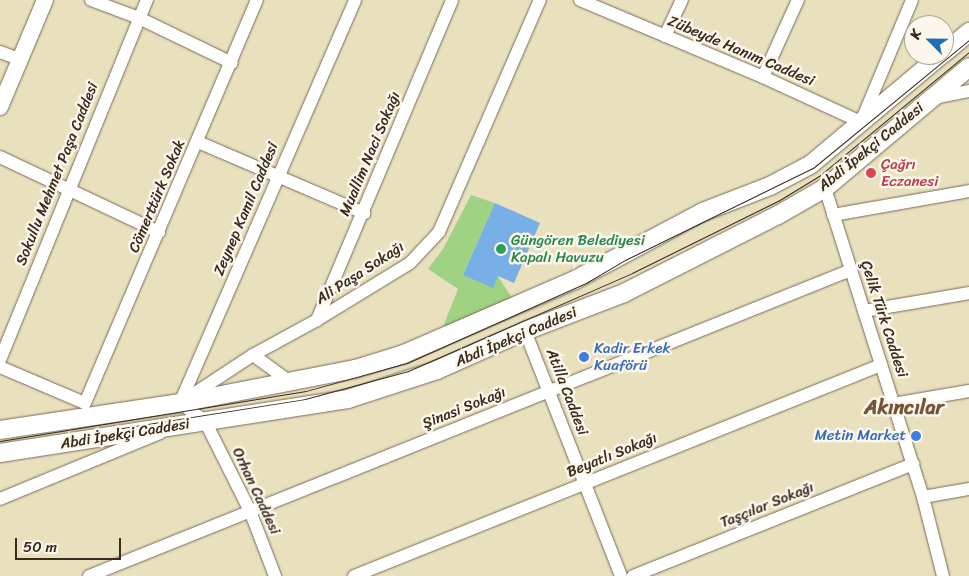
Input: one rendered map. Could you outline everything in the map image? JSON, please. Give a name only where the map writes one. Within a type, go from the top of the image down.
[{"type":"main road","name":"Abdi İpekçi Caddesi","points":[[954,45],[969,32]]},
{"type":"main road","name":"Abdi İpekçi Caddesi","points":[[0,430],[180,403],[355,369],[404,354],[575,280],[703,212],[770,186],[810,165],[930,65]]},
{"type":"main road","name":"Abdi İpekçi Caddesi","points":[[0,453],[348,399],[437,370],[525,331],[624,293],[778,215],[825,188],[969,67]]},
{"type":"street","points":[[0,107],[45,0]]},
{"type":"street","points":[[91,0],[139,18],[232,63]]},
{"type":"street","name":"Sokullu Mehmet Paşa Caddesi","points":[[0,360],[68,188],[147,0]]},
{"type":"street","name":"Cömerttürk Sokak","points":[[0,368],[85,404],[258,0]]},
{"type":"street","name":"Zeynep Kamil Caddesi","points":[[180,403],[355,0]]},
{"type":"street","name":"Muallim Naci Sokağı","points":[[317,320],[364,213],[452,0]]},
{"type":"street","name":"Ali Paşa Sokağı","points":[[180,403],[253,354],[317,320],[410,263],[439,232],[540,0]]},
{"type":"street","points":[[665,36],[682,0]]},
{"type":"street","points":[[763,77],[798,0]]},
{"type":"street","points":[[861,122],[912,0]]},
{"type":"street","name":"Zübeyde Hanım Caddesi","points":[[584,1],[763,77],[861,122]]},
{"type":"street","points":[[0,52],[19,59]]},
{"type":"street","points":[[930,99],[969,91]]},
{"type":"street","points":[[198,142],[364,213]]},
{"type":"street","points":[[0,157],[159,232]]},
{"type":"street","name":"Çelik Türk Caddesi","points":[[825,188],[913,464],[943,576]]},
{"type":"street","points":[[833,215],[969,191]]},
{"type":"street","name":"Şinasi Sokağı","points":[[88,576],[851,270]]},
{"type":"street","points":[[864,311],[969,293]]},
{"type":"street","name":"Atilla Caddesi","points":[[525,331],[621,576]]},
{"type":"street","points":[[253,354],[290,382]]},
{"type":"street","name":"Beyatlı Sokağı","points":[[354,576],[881,365]]},
{"type":"street","points":[[894,404],[969,391]]},
{"type":"street","points":[[180,403],[205,421]]},
{"type":"street","name":"Orhan Caddesi","points":[[205,421],[250,511],[275,576]]},
{"type":"street","points":[[0,499],[174,427]]},
{"type":"street","name":"Taşçılar Sokağı","points":[[633,576],[913,464]]},
{"type":"street","points":[[923,497],[969,489]]},
{"type":"green space","points":[[471,195],[495,203],[463,275],[498,276],[513,300],[440,334],[458,289],[428,269],[443,249]]},
{"type":"water","name":"Güngören Belediyesi Kapalı Havuzu","points":[[495,203],[540,223],[514,283],[498,276],[493,288],[463,275]]},
{"type":"tram line","points":[[0,441],[306,391],[407,363],[586,283],[625,260],[813,168],[969,40]]},
{"type":"tram line","points":[[116,429],[305,399],[408,371],[632,273],[778,201],[819,176],[969,52]]},
{"type":"place","name":"Çağrı Eczanesi","points":[[871,173]]},
{"type":"place","name":"Güngören Belediyesi Kapalı Havuzu","points":[[501,249]]},
{"type":"place","name":"Kadir Erkek Kuaförü","points":[[584,357]]},
{"type":"place","name":"Metin Market","points":[[916,436]]},
{"type":"district","name":"Akıncılar","points":[[904,407]]}]
